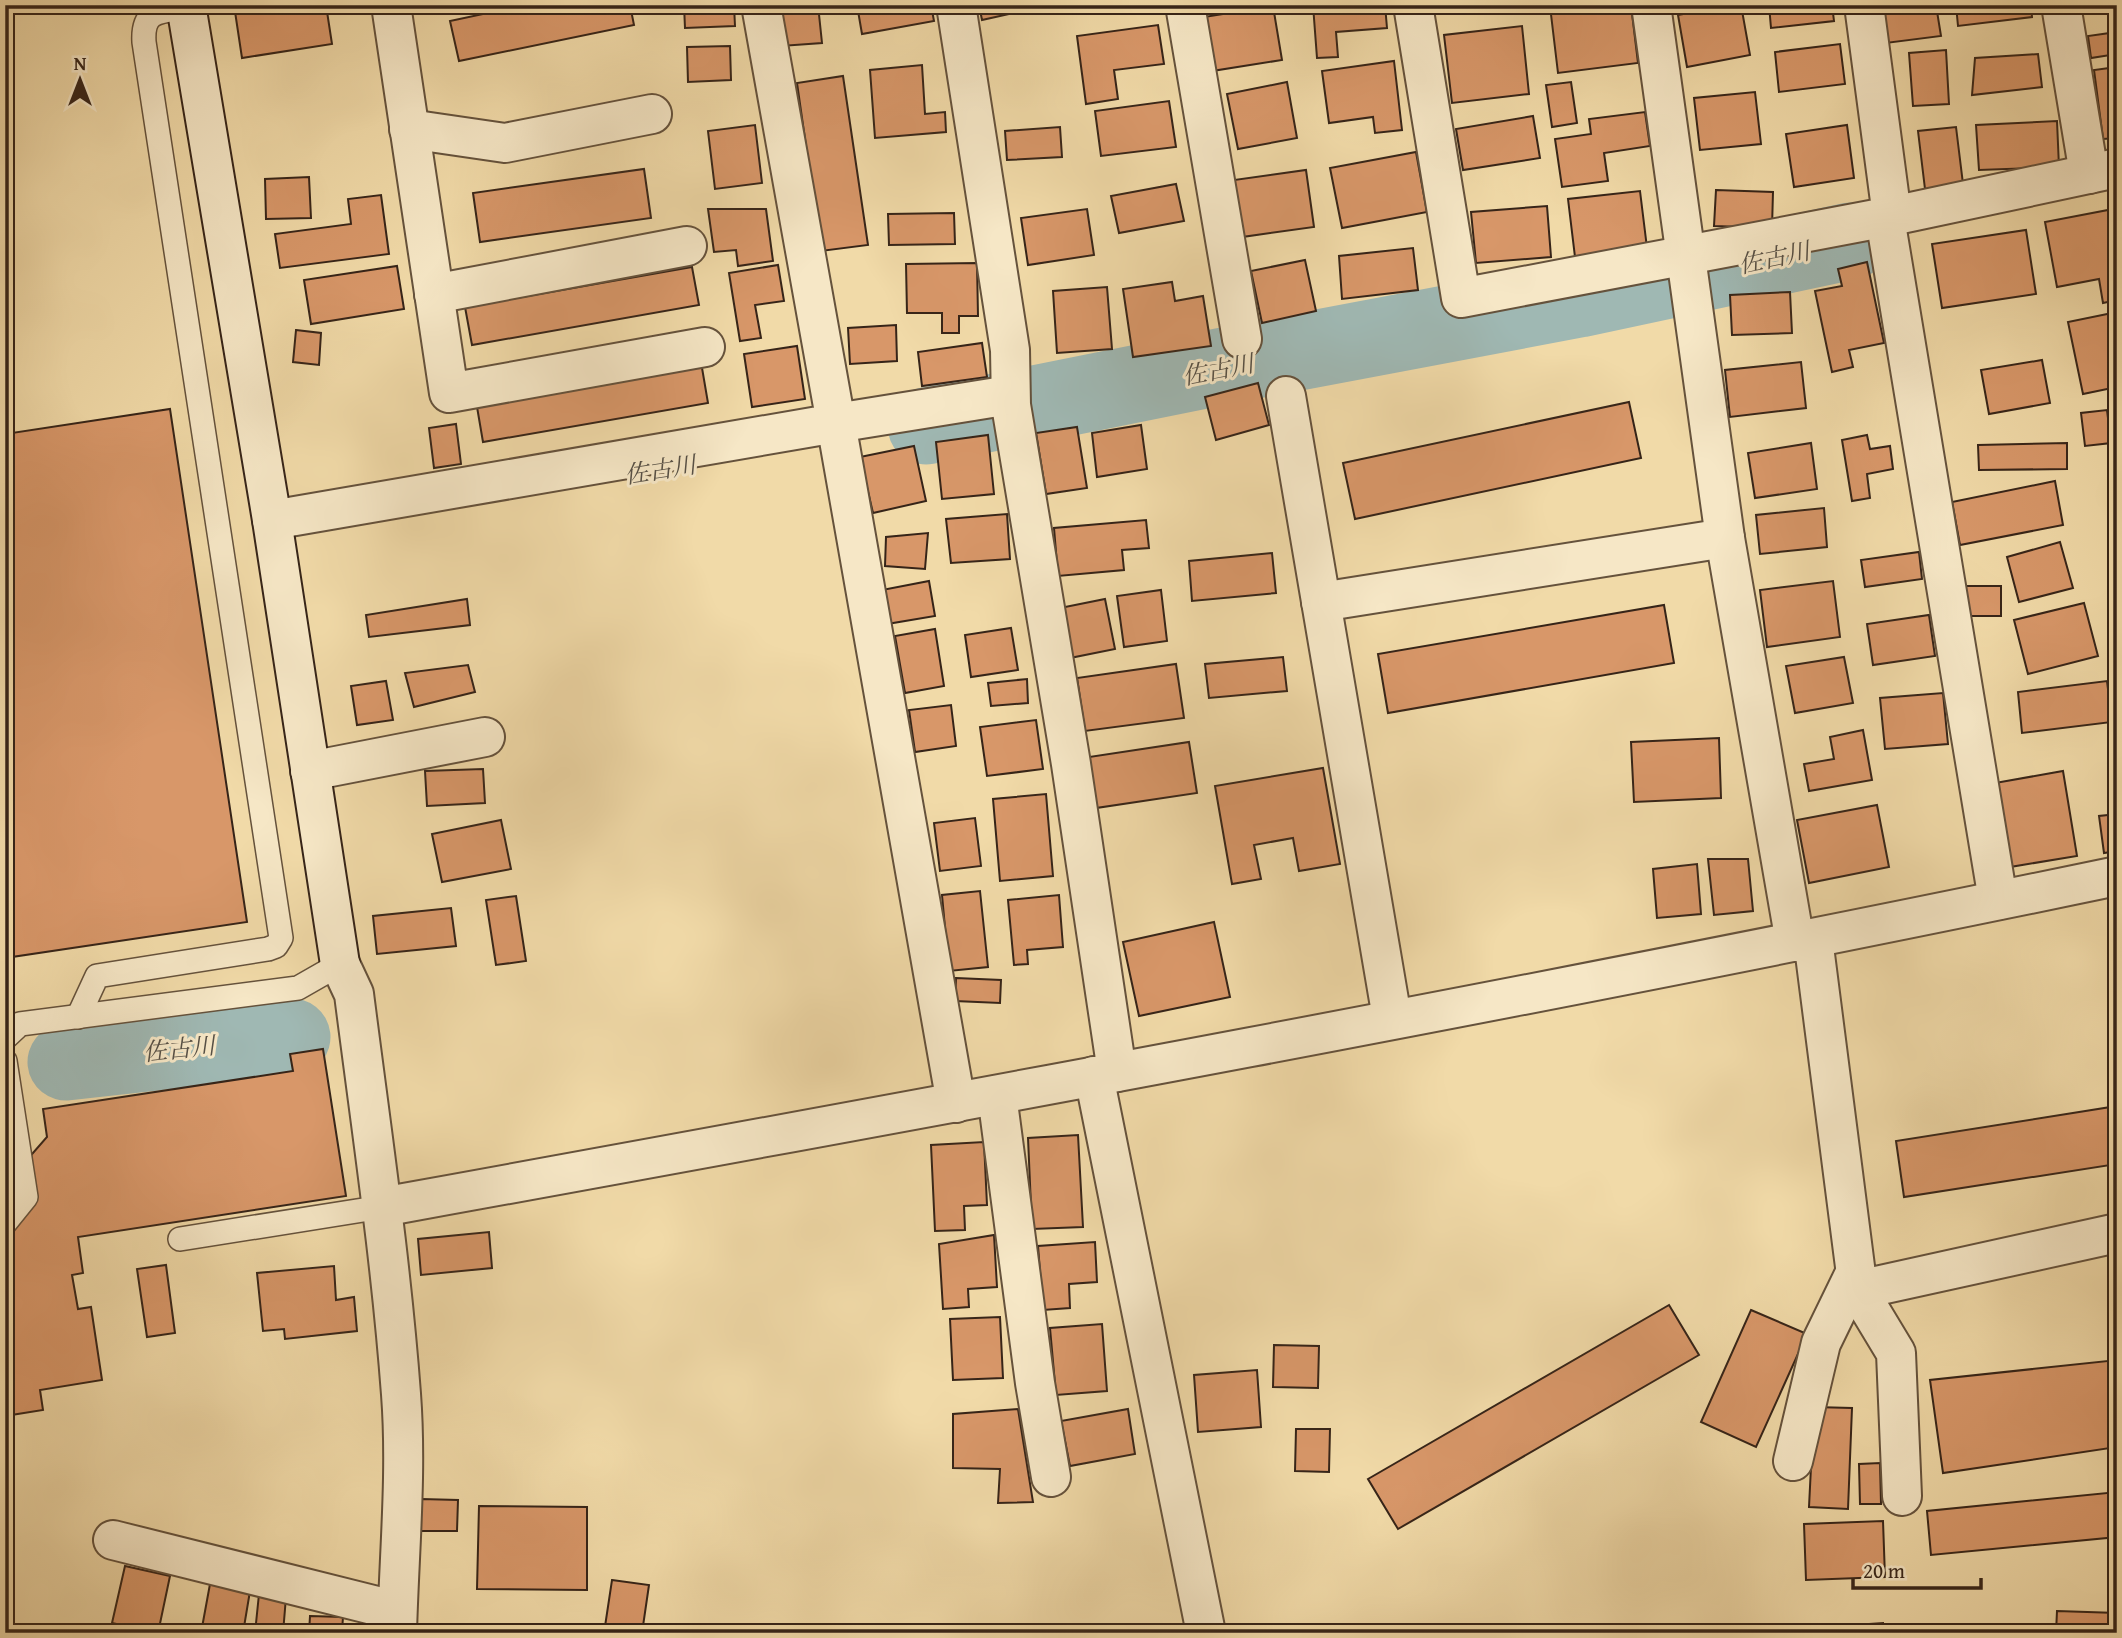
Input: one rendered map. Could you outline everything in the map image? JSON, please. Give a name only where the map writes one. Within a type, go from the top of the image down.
[{"type":"street","points":[[391,5],[449,393],[705,348]]},
{"type":"street","points":[[761,5],[956,1103]]},
{"type":"street","points":[[956,5],[1010,350],[1012,407],[1072,764],[1105,1074],[1206,1633]]},
{"type":"street","points":[[1185,5],[1242,339]]},
{"type":"street","points":[[1413,5],[1461,298],[1688,272],[1888,227],[2103,171],[2061,5]]},
{"type":"street","points":[[1651,5],[1724,538],[1804,940],[1857,1281],[1896,1353],[1902,1496]]},
{"type":"street","points":[[1864,5],[1888,227],[1998,900]]},
{"type":"street","points":[[113,1540],[397,1622],[401,1396],[382,1207],[354,994],[340,964],[272,520],[186,6]]},
{"type":"street","points":[[409,129],[505,143],[652,114]]},
{"type":"street","points":[[434,294],[687,246]]},
{"type":"street","points":[[1286,396],[1392,1018]]},
{"type":"street","points":[[272,520],[838,436],[1012,407]]},
{"type":"street","points":[[1321,602],[1724,538]]},
{"type":"street","points":[[310,771],[485,737]]},
{"type":"street","points":[[382,1207],[956,1103],[1804,940],[2117,876]]},
{"type":"street","points":[[997,1095],[1035,1383],[1051,1477]]},
{"type":"street","points":[[1793,1461],[1821,1343],[1857,1281],[2117,1233]]},
{"type":"lane","points":[[78,1017],[97,976],[268,949],[276,946],[281,938],[144,42],[146,20],[153,13],[186,6]]},
{"type":"lane","points":[[5,1038],[20,1024],[298,988],[340,964]]},
{"type":"lane","points":[[5,1061],[26,1197],[5,1223]]},
{"type":"lane","points":[[180,1239],[382,1207]]},
{"type":"building","points":[[234,5],[326,5],[332,44],[242,58]]},
{"type":"building","points":[[525,5],[630,5],[634,25],[459,61],[450,21]]},
{"type":"building","points":[[684,5],[734,5],[735,26],[685,28]]},
{"type":"building","points":[[777,5],[818,5],[822,43],[781,46]]},
{"type":"building","points":[[857,5],[931,5],[934,21],[862,34]]},
{"type":"building","points":[[979,5],[1026,5],[1027,10],[982,20]]},
{"type":"building","points":[[1313,5],[1385,5],[1387,28],[1336,32],[1338,57],[1317,58]]},
{"type":"building","points":[[1631,5],[1638,63],[1558,73],[1550,6]]},
{"type":"building","points":[[1741,5],[1750,55],[1687,67],[1678,15]]},
{"type":"building","points":[[1769,5],[1832,5],[1834,21],[1771,28]]},
{"type":"building","points":[[1880,5],[1936,5],[1941,36],[1886,43]]},
{"type":"building","points":[[1956,5],[2031,5],[2032,17],[1958,26]]},
{"type":"building","points":[[1273,6],[1282,60],[1212,71],[1204,17]]},
{"type":"building","points":[[1158,25],[1164,64],[1114,70],[1118,99],[1086,104],[1077,36]]},
{"type":"building","points":[[1522,26],[1529,94],[1452,103],[1444,35]]},
{"type":"building","points":[[2117,32],[2117,54],[2091,58],[2088,36]]},
{"type":"building","points":[[1840,44],[1845,84],[1779,92],[1775,52]]},
{"type":"building","points":[[730,46],[731,80],[688,82],[687,47]]},
{"type":"building","points":[[1946,50],[1949,104],[1913,106],[1909,53]]},
{"type":"building","points":[[2038,54],[2042,87],[1972,95],[1975,58]]},
{"type":"building","points":[[1394,61],[1402,130],[1375,133],[1373,117],[1329,123],[1322,71]]},
{"type":"building","points":[[922,65],[925,114],[945,112],[946,132],[875,138],[870,70]]},
{"type":"building","points":[[2117,67],[2117,138],[2103,139],[2094,70]]},
{"type":"building","points":[[843,76],[868,245],[821,251],[797,83]]},
{"type":"building","points":[[1287,82],[1297,138],[1238,149],[1227,94]]},
{"type":"building","points":[[1571,82],[1577,123],[1552,127],[1546,85]]},
{"type":"building","points":[[1755,92],[1761,144],[1700,150],[1694,98]]},
{"type":"building","points":[[1169,101],[1176,147],[1101,156],[1095,111]]},
{"type":"building","points":[[1645,112],[1650,146],[1604,153],[1608,181],[1562,187],[1555,139],[1591,134],[1589,119]]},
{"type":"building","points":[[1533,116],[1540,158],[1463,170],[1456,129]]},
{"type":"building","points":[[2057,121],[2059,167],[1979,170],[1976,125]]},
{"type":"building","points":[[755,125],[762,183],[715,189],[708,131]]},
{"type":"building","points":[[1847,125],[1854,178],[1794,187],[1786,134]]},
{"type":"building","points":[[1060,127],[1062,157],[1007,160],[1005,131]]},
{"type":"building","points":[[1956,127],[1963,184],[1925,189],[1918,131]]},
{"type":"building","points":[[1416,152],[1427,212],[1342,228],[1330,168]]},
{"type":"building","points":[[644,169],[651,218],[480,242],[473,193]]},
{"type":"building","points":[[1306,170],[1314,227],[1242,237],[1234,180]]},
{"type":"building","points":[[309,177],[311,218],[266,219],[265,179]]},
{"type":"building","points":[[1176,184],[1184,221],[1119,233],[1111,196]]},
{"type":"building","points":[[1716,190],[1773,192],[1772,228],[1714,226]]},
{"type":"building","points":[[1640,191],[1647,248],[1575,257],[1568,199]]},
{"type":"building","points":[[381,195],[389,254],[280,268],[275,234],[351,224],[348,199]]},
{"type":"building","points":[[1547,206],[1551,257],[1476,263],[1471,212]]},
{"type":"building","points":[[708,209],[766,209],[773,261],[738,266],[736,250],[714,252]]},
{"type":"building","points":[[1087,209],[1094,255],[1028,265],[1021,218]]},
{"type":"building","points":[[2108,210],[2117,256],[2117,300],[2103,303],[2099,279],[2057,287],[2045,222]]},
{"type":"building","points":[[954,213],[955,244],[889,245],[888,214]]},
{"type":"building","points":[[2026,230],[2036,294],[1942,308],[1932,244]]},
{"type":"building","points":[[1413,248],[1418,290],[1342,299],[1339,256]]},
{"type":"building","points":[[1305,260],[1316,311],[1262,323],[1251,271]]},
{"type":"building","points":[[1867,262],[1884,343],[1849,350],[1853,367],[1832,372],[1815,291],[1842,286],[1838,269]]},
{"type":"building","points":[[977,263],[978,316],[959,316],[959,333],[942,333],[942,313],[907,313],[906,264]]},
{"type":"building","points":[[778,265],[784,301],[755,305],[761,338],[740,341],[729,273]]},
{"type":"building","points":[[397,266],[404,309],[311,324],[304,280]]},
{"type":"building","points":[[692,267],[699,305],[472,345],[465,307]]},
{"type":"building","points":[[1172,282],[1175,301],[1203,296],[1211,346],[1133,357],[1123,289]]},
{"type":"building","points":[[1107,287],[1112,349],[1057,353],[1053,291]]},
{"type":"building","points":[[1790,292],[1792,333],[1732,335],[1730,295]]},
{"type":"building","points":[[2117,312],[2117,387],[2083,394],[2068,322]]},
{"type":"building","points":[[896,325],[897,361],[850,364],[848,328]]},
{"type":"building","points":[[296,330],[321,333],[319,365],[293,362]]},
{"type":"building","points":[[982,343],[987,377],[922,386],[918,352]]},
{"type":"building","points":[[797,346],[805,399],[752,407],[744,354]]},
{"type":"building","points":[[2042,360],[2050,403],[1989,414],[1981,370]]},
{"type":"building","points":[[701,362],[708,403],[483,442],[476,401]]},
{"type":"building","points":[[1801,362],[1806,408],[1730,417],[1725,370]]},
{"type":"building","points":[[1258,383],[1269,425],[1216,440],[1205,397]]},
{"type":"building","points":[[1629,402],[1641,458],[1355,519],[1343,463]]},
{"type":"building","points":[[170,409],[247,922],[5,958],[5,434]]},
{"type":"building","points":[[2107,410],[2111,443],[2085,446],[2081,413]]},
{"type":"building","points":[[456,424],[461,464],[434,468],[429,428]]},
{"type":"building","points":[[1141,425],[1147,469],[1097,477],[1092,433]]},
{"type":"building","points":[[1077,427],[1087,488],[1046,494],[1036,433]]},
{"type":"building","points":[[988,435],[994,494],[942,499],[936,442]]},
{"type":"building","points":[[1867,435],[1870,449],[1890,446],[1893,469],[1867,474],[1870,498],[1852,501],[1842,440]]},
{"type":"building","points":[[1811,443],[1817,489],[1755,498],[1748,453]]},
{"type":"building","points":[[2067,443],[2067,469],[1979,470],[1978,445]]},
{"type":"building","points":[[914,446],[926,501],[873,513],[860,457]]},
{"type":"building","points":[[2055,481],[2063,525],[1960,545],[1952,502]]},
{"type":"building","points":[[1824,508],[1827,547],[1760,554],[1756,515]]},
{"type":"building","points":[[1007,514],[1010,559],[951,563],[946,519]]},
{"type":"building","points":[[1146,520],[1149,548],[1122,550],[1124,570],[1058,576],[1054,528]]},
{"type":"building","points":[[928,533],[925,569],[885,566],[886,537]]},
{"type":"building","points":[[2060,542],[2073,588],[2019,602],[2007,557]]},
{"type":"building","points":[[1919,552],[1922,579],[1865,587],[1861,560]]},
{"type":"building","points":[[1272,553],[1276,593],[1192,601],[1189,561]]},
{"type":"building","points":[[929,581],[935,616],[887,624],[882,590]]},
{"type":"building","points":[[1833,581],[1840,637],[1767,647],[1760,590]]},
{"type":"building","points":[[1965,586],[2001,586],[2001,616],[1965,616]]},
{"type":"building","points":[[1161,590],[1167,641],[1124,647],[1117,596]]},
{"type":"building","points":[[467,599],[470,625],[369,637],[366,615]]},
{"type":"building","points":[[1105,599],[1115,649],[1070,658],[1060,608]]},
{"type":"building","points":[[2084,603],[2098,656],[2028,674],[2014,620]]},
{"type":"building","points":[[1664,605],[1674,663],[1388,713],[1378,654]]},
{"type":"building","points":[[1929,615],[1935,656],[1873,665],[1867,624]]},
{"type":"building","points":[[1011,628],[1018,670],[971,677],[965,635]]},
{"type":"building","points":[[935,629],[944,686],[905,693],[895,636]]},
{"type":"building","points":[[1283,657],[1287,691],[1209,698],[1205,664]]},
{"type":"building","points":[[1844,657],[1853,703],[1795,713],[1786,666]]},
{"type":"building","points":[[1176,664],[1184,718],[1085,731],[1077,678]]},
{"type":"building","points":[[468,665],[475,692],[414,707],[405,673]]},
{"type":"building","points":[[1027,679],[1028,703],[991,706],[988,683]]},
{"type":"building","points":[[386,681],[393,720],[357,725],[351,686]]},
{"type":"building","points":[[2107,681],[2112,722],[2022,733],[2018,692]]},
{"type":"building","points":[[1943,693],[1948,744],[1885,749],[1880,698]]},
{"type":"building","points":[[951,705],[956,746],[915,752],[909,710]]},
{"type":"building","points":[[1036,720],[1043,769],[987,776],[980,727]]},
{"type":"building","points":[[1863,730],[1872,780],[1809,791],[1804,764],[1834,759],[1830,737]]},
{"type":"building","points":[[1719,738],[1721,798],[1634,802],[1631,742]]},
{"type":"building","points":[[1189,742],[1197,793],[1096,808],[1089,757]]},
{"type":"building","points":[[2117,763],[2117,797],[2110,797],[2108,764]]},
{"type":"building","points":[[1323,768],[1340,864],[1299,871],[1293,838],[1254,845],[1261,879],[1232,884],[1215,786]]},
{"type":"building","points":[[483,769],[485,803],[427,806],[425,771]]},
{"type":"building","points":[[2063,771],[2077,856],[2010,867],[1995,783]]},
{"type":"building","points":[[1046,794],[1053,876],[1000,881],[993,799]]},
{"type":"building","points":[[1877,805],[1889,867],[1809,883],[1797,820]]},
{"type":"building","points":[[2117,814],[2117,851],[2104,853],[2099,816]]},
{"type":"building","points":[[975,818],[981,866],[940,871],[934,823]]},
{"type":"building","points":[[501,820],[511,869],[442,882],[432,834]]},
{"type":"building","points":[[1708,859],[1748,859],[1753,911],[1714,915]]},
{"type":"building","points":[[1697,864],[1701,914],[1657,918],[1653,869]]},
{"type":"building","points":[[980,891],[988,967],[949,971],[942,895]]},
{"type":"building","points":[[1059,895],[1063,947],[1027,950],[1028,964],[1014,965],[1008,900]]},
{"type":"building","points":[[516,896],[526,961],[496,965],[486,900]]},
{"type":"building","points":[[451,908],[456,946],[377,954],[373,916]]},
{"type":"building","points":[[1214,922],[1230,997],[1139,1016],[1123,942]]},
{"type":"building","points":[[956,978],[1001,980],[1000,1003],[955,1001]]},
{"type":"building","points":[[323,1049],[346,1196],[78,1237],[83,1273],[72,1275],[78,1309],[91,1307],[102,1380],[40,1390],[43,1410],[5,1416],[5,1185],[47,1137],[43,1109],[293,1071],[290,1054]]},
{"type":"building","points":[[2117,1106],[2117,1164],[1904,1197],[1896,1141]]},
{"type":"building","points":[[1078,1135],[1083,1227],[1032,1229],[1028,1138]]},
{"type":"building","points":[[984,1142],[987,1205],[964,1206],[965,1230],[935,1231],[931,1145]]},
{"type":"building","points":[[489,1232],[492,1268],[421,1275],[418,1239]]},
{"type":"building","points":[[994,1235],[997,1287],[968,1289],[969,1307],[943,1309],[939,1244]]},
{"type":"building","points":[[1095,1242],[1097,1282],[1069,1284],[1070,1308],[1043,1310],[1038,1246]]},
{"type":"building","points":[[166,1265],[175,1333],[147,1337],[137,1269]]},
{"type":"building","points":[[334,1266],[336,1300],[354,1297],[357,1331],[285,1339],[284,1329],[263,1331],[257,1273]]},
{"type":"building","points":[[1669,1305],[1699,1355],[1398,1529],[1368,1479]]},
{"type":"building","points":[[1751,1310],[1807,1334],[1756,1447],[1701,1422]]},
{"type":"building","points":[[1000,1317],[1003,1378],[953,1380],[950,1319]]},
{"type":"building","points":[[1102,1324],[1107,1391],[1056,1395],[1050,1328]]},
{"type":"building","points":[[1274,1345],[1319,1346],[1318,1388],[1273,1387]]},
{"type":"building","points":[[2117,1360],[2117,1447],[1943,1473],[1930,1380]]},
{"type":"building","points":[[1257,1370],[1261,1427],[1198,1432],[1194,1375]]},
{"type":"building","points":[[1814,1407],[1852,1408],[1848,1509],[1809,1507]]},
{"type":"building","points":[[1018,1409],[1033,1502],[998,1503],[1000,1469],[953,1468],[953,1414]]},
{"type":"building","points":[[1128,1409],[1135,1454],[1070,1466],[1061,1421]]},
{"type":"building","points":[[1296,1429],[1330,1429],[1329,1472],[1295,1471]]},
{"type":"building","points":[[1880,1463],[1881,1504],[1860,1504],[1859,1464]]},
{"type":"building","points":[[2117,1492],[2117,1537],[1931,1555],[1927,1511]]},
{"type":"building","points":[[421,1499],[458,1500],[457,1531],[420,1531]]},
{"type":"building","points":[[479,1506],[587,1507],[587,1590],[477,1589]]},
{"type":"building","points":[[1883,1521],[1885,1577],[1806,1580],[1804,1524]]},
{"type":"building","points":[[125,1566],[170,1576],[158,1633],[112,1623]]},
{"type":"building","points":[[612,1580],[649,1585],[642,1633],[604,1633]]},
{"type":"building","points":[[210,1584],[250,1591],[243,1633],[201,1633]]},
{"type":"building","points":[[259,1594],[286,1597],[283,1633],[255,1633]]},
{"type":"building","points":[[2057,1611],[2117,1613],[2117,1633],[2056,1633]]},
{"type":"building","points":[[310,1616],[343,1617],[342,1631],[369,1633],[309,1633]]},
{"type":"building","points":[[1883,1623],[1883,1633],[1733,1633]]},
{"type":"waterway","name":"佐古川","points":[[926,426],[1579,299],[1851,241]]},
{"type":"waterway","name":"佐古川","points":[[66,1062],[292,1037]]}]
